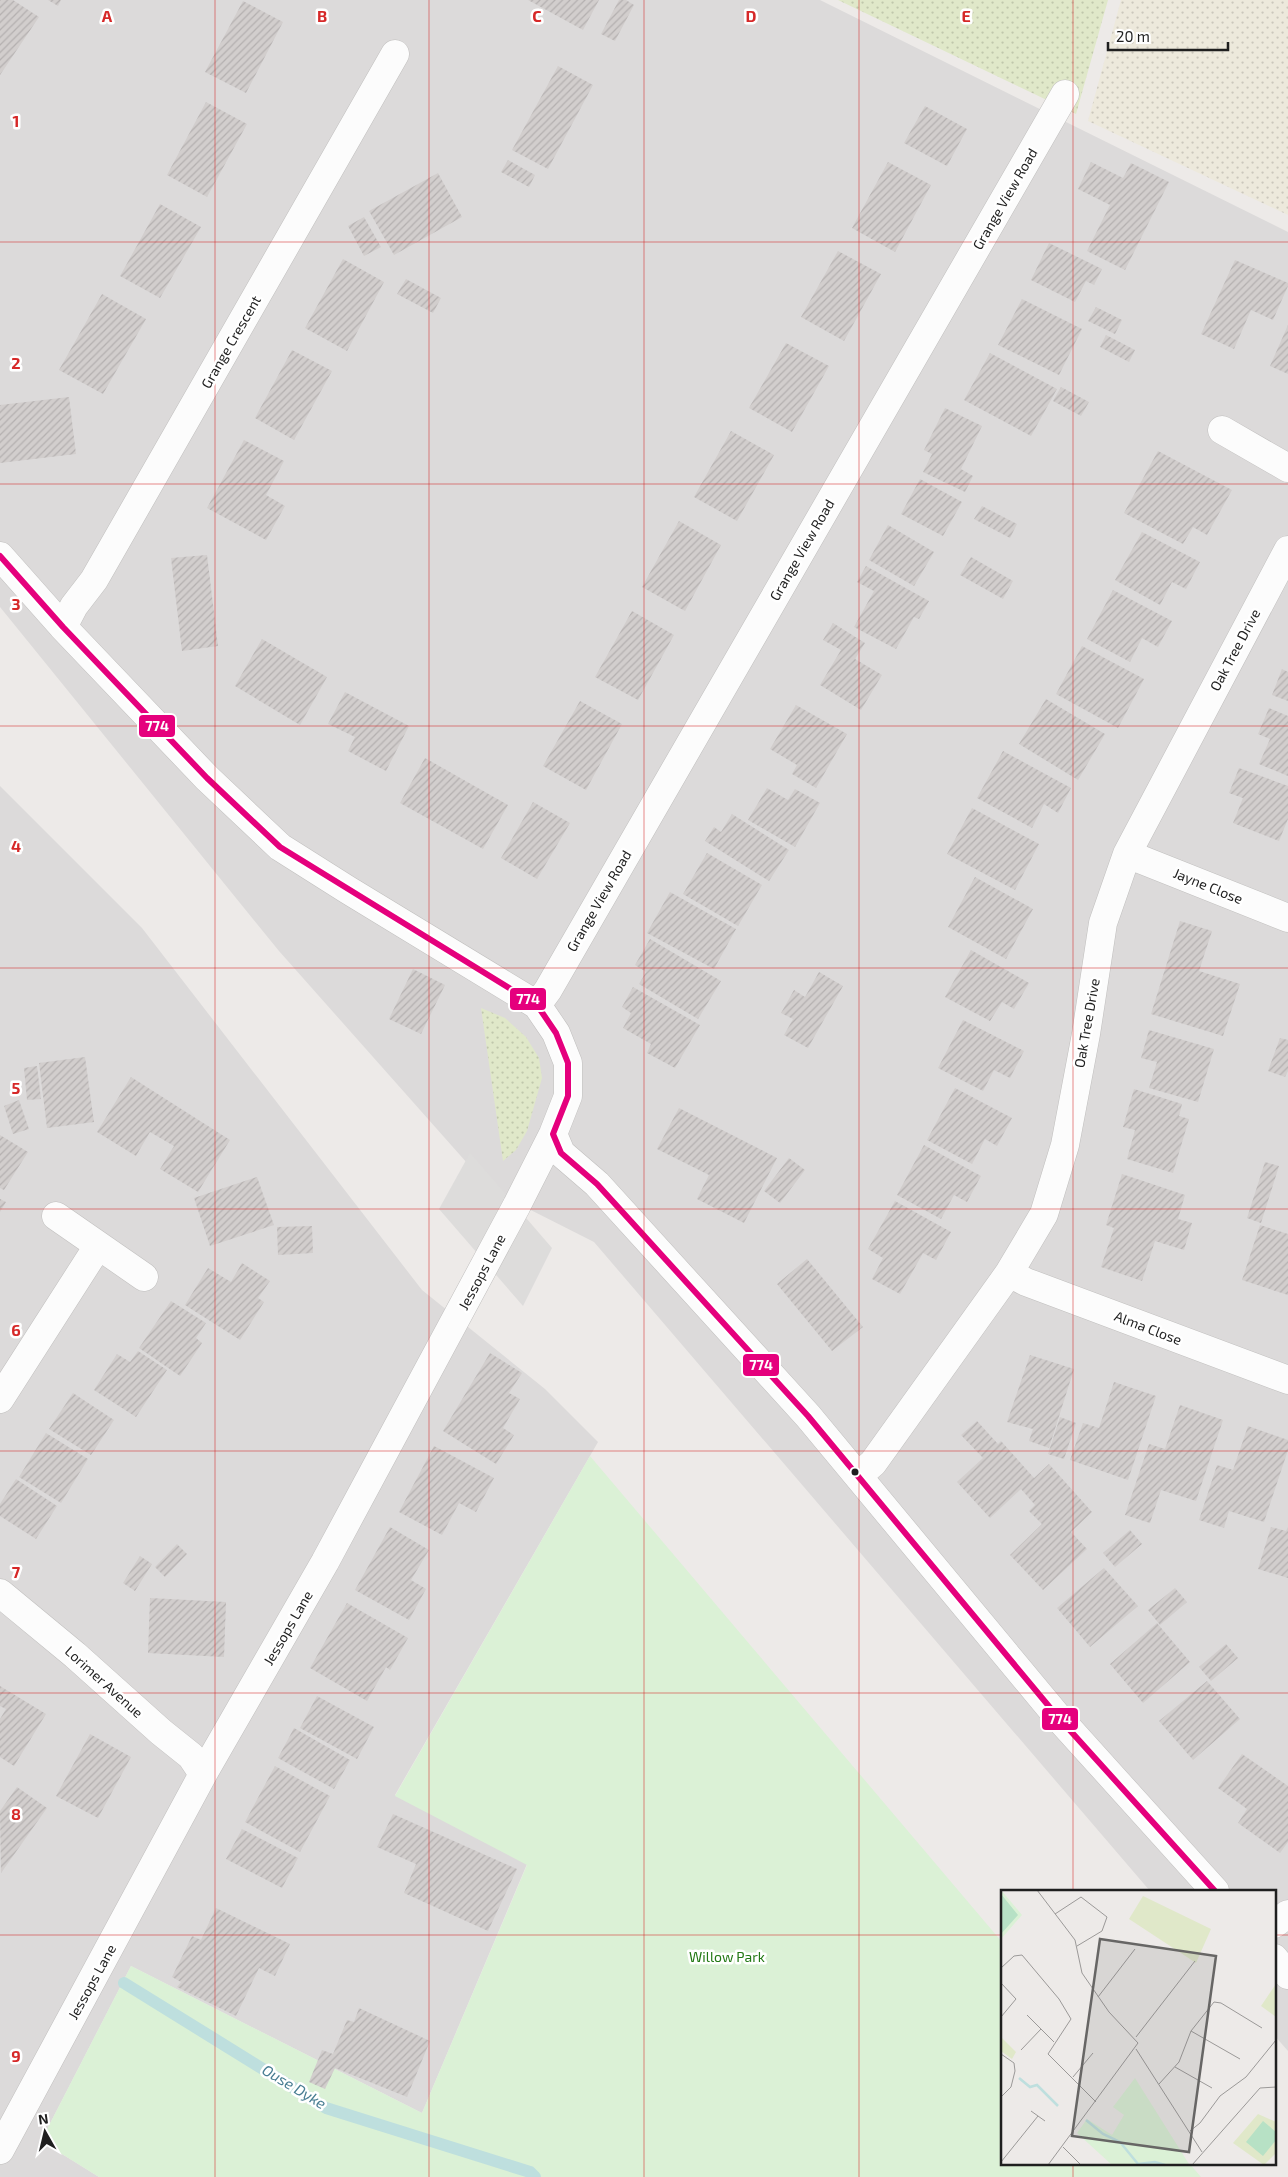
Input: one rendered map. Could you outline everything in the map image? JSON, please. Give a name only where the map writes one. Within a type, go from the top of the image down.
[{"type":"street","name":"Grange Crescent","points":[[62,627],[74,606],[94,580],[395,54]]},
{"type":"street","name":"Grange View Road","points":[[536,1004],[548,990],[1065,94]]},
{"type":"street","points":[[1222,430],[1288,468]]},
{"type":"street","name":"Oak Tree Drive","points":[[859,1475],[873,1463],[1009,1273],[1044,1214],[1066,1145],[1104,924],[1127,854],[1288,550]]},
{"type":"street","name":"Jessops Lane","points":[[0,556],[62,627],[207,778],[280,847],[536,1004],[556,1033],[568,1063],[568,1096],[553,1134],[496,1245],[325,1562],[203,1774],[0,2150]]},
{"type":"street","name":"Jayne Close","points":[[1127,854],[1288,918]]},
{"type":"street","points":[[553,1134],[562,1153],[604,1191],[802,1409],[859,1475],[1057,1716],[1213,1890]]},
{"type":"street","points":[[56,1216],[144,1277]]},
{"type":"street","points":[[0,1399],[98,1246]]},
{"type":"street","name":"Alma Close","points":[[1009,1273],[1026,1282],[1288,1380]]},
{"type":"street","name":"Lorimer Avenue","points":[[0,1593],[191,1756],[203,1774]]},
{"type":"street","points":[[1276,1923],[1288,1914]]},
{"type":"street","points":[[1276,1960],[1288,1975]]},
{"type":"shaded area","points":[[0,0],[820,0],[1288,232],[1288,2051],[1276,2037],[1276,1890],[1149,1890],[594,1242],[491,1190],[279,951],[0,607]]},
{"type":"shaded area","points":[[1121,0],[1288,0],[1288,215],[1088,121]]},
{"type":"shaded area","points":[[0,786],[142,928],[422,1290],[545,1389],[598,1442],[395,1795],[527,1864],[422,2113],[131,1966],[41,2141],[99,2177],[0,2177]]},
{"type":"green space","points":[[838,0],[1108,0],[1076,114]]},
{"type":"green space","points":[[481,1008],[505,1018],[526,1037],[539,1058],[542,1078],[527,1131],[516,1150],[503,1161]]},
{"type":"green space","name":"Willow Park","points":[[590,1456],[1001,1941],[1001,2164],[1190,2164],[1201,2177],[99,2177],[41,2141],[131,1966],[422,2113],[527,1865],[395,1796]]},
{"type":"pier","points":[[470,1153],[552,1248],[523,1306],[439,1209]]},
{"type":"building","points":[[0,0],[13,0],[39,17],[0,75]]},
{"type":"building","points":[[48,0],[61,0],[58,6]]},
{"type":"building","points":[[528,0],[599,0],[583,30]]},
{"type":"building","points":[[619,0],[626,0],[634,5],[615,41],[601,34]]},
{"type":"building","points":[[243,1],[283,22],[246,93],[205,72]]},
{"type":"building","points":[[558,66],[593,85],[548,169],[512,150]]},
{"type":"building","points":[[206,102],[247,124],[207,197],[167,175]]},
{"type":"building","points":[[925,106],[967,129],[947,166],[904,143]]},
{"type":"building","points":[[508,160],[535,175],[529,187],[501,172]]},
{"type":"building","points":[[888,162],[931,185],[895,252],[852,228]]},
{"type":"building","points":[[1091,162],[1123,178],[1131,163],[1169,182],[1125,270],[1087,251],[1110,205],[1078,189]]},
{"type":"building","points":[[438,173],[462,217],[394,255],[369,211]]},
{"type":"building","points":[[160,204],[201,227],[160,298],[120,276]]},
{"type":"building","points":[[364,217],[381,247],[364,256],[348,226]]},
{"type":"building","points":[[1049,243],[1102,269],[1094,285],[1086,281],[1075,302],[1031,280]]},
{"type":"building","points":[[838,251],[881,274],[844,341],[801,317]]},
{"type":"building","points":[[343,259],[384,282],[347,351],[305,328]]},
{"type":"building","points":[[1235,260],[1288,283],[1288,286],[1273,320],[1251,310],[1234,349],[1201,334]]},
{"type":"building","points":[[406,279],[441,298],[433,313],[397,294]]},
{"type":"building","points":[[102,294],[146,319],[103,394],[59,370]]},
{"type":"building","points":[[1022,299],[1082,329],[1059,375],[998,345]]},
{"type":"building","points":[[1096,307],[1122,320],[1115,334],[1088,321]]},
{"type":"building","points":[[1288,325],[1288,374],[1270,366]]},
{"type":"building","points":[[1106,335],[1135,350],[1129,362],[1100,347]]},
{"type":"building","points":[[786,343],[829,366],[792,432],[749,408]]},
{"type":"building","points":[[292,350],[332,371],[294,440],[255,418]]},
{"type":"building","points":[[990,353],[1057,389],[1031,436],[964,400]]},
{"type":"building","points":[[1061,387],[1089,402],[1081,416],[1053,401]]},
{"type":"building","points":[[69,397],[76,454],[0,463],[0,405]]},
{"type":"building","points":[[945,408],[982,426],[961,469],[973,476],[965,492],[923,472],[932,454],[924,450]]},
{"type":"building","points":[[731,431],[774,455],[737,521],[694,497]]},
{"type":"building","points":[[244,440],[284,461],[266,495],[285,506],[266,540],[207,508]]},
{"type":"building","points":[[1158,451],[1232,490],[1207,535],[1193,527],[1183,544],[1124,513]]},
{"type":"building","points":[[920,479],[962,502],[943,536],[901,514]]},
{"type":"building","points":[[982,506],[1017,524],[1010,538],[974,519]]},
{"type":"building","points":[[679,521],[721,545],[685,611],[642,587]]},
{"type":"building","points":[[888,525],[934,552],[914,586],[869,560]]},
{"type":"building","points":[[1142,532],[1200,562],[1186,589],[1172,582],[1160,605],[1115,580]]},
{"type":"building","points":[[207,555],[218,646],[182,651],[171,558]]},
{"type":"building","points":[[971,557],[1013,581],[1003,599],[960,575]]},
{"type":"building","points":[[866,566],[929,601],[919,619],[914,617],[896,649],[854,627],[874,591],[857,582]]},
{"type":"building","points":[[1113,590],[1172,621],[1158,647],[1142,638],[1130,662],[1087,639]]},
{"type":"building","points":[[632,611],[674,635],[638,700],[595,677]]},
{"type":"building","points":[[833,623],[865,643],[855,659],[882,675],[861,710],[820,685],[841,650],[823,640]]},
{"type":"building","points":[[262,639],[327,677],[300,725],[235,686]]},
{"type":"building","points":[[1082,646],[1144,679],[1118,728],[1056,694]]},
{"type":"building","points":[[1282,669],[1288,672],[1288,701],[1272,695]]},
{"type":"building","points":[[345,692],[409,726],[386,771],[348,751],[355,737],[328,724]]},
{"type":"building","points":[[1046,699],[1105,734],[1078,780],[1019,744]]},
{"type":"building","points":[[580,701],[622,724],[586,790],[543,766]]},
{"type":"building","points":[[796,705],[847,734],[816,788],[792,774],[797,765],[770,749]]},
{"type":"building","points":[[1269,708],[1288,716],[1288,776],[1259,764],[1270,739],[1258,734]]},
{"type":"building","points":[[1003,751],[1071,788],[1058,813],[1044,804],[1032,828],[977,798]]},
{"type":"building","points":[[425,758],[508,805],[483,849],[400,803]]},
{"type":"building","points":[[1239,768],[1288,786],[1288,819],[1279,841],[1233,823],[1243,798],[1229,793]]},
{"type":"building","points":[[767,788],[788,800],[795,789],[820,803],[795,847],[748,820]]},
{"type":"building","points":[[533,802],[570,823],[537,879],[501,858]]},
{"type":"building","points":[[972,808],[1039,844],[1015,890],[947,854]]},
{"type":"building","points":[[732,814],[789,850],[769,881],[705,841],[714,827],[721,832]]},
{"type":"building","points":[[707,853],[762,885],[738,926],[683,894]]},
{"type":"building","points":[[975,877],[1033,909],[1006,959],[948,927]]},
{"type":"building","points":[[670,892],[736,929],[714,969],[647,933]]},
{"type":"building","points":[[1180,921],[1212,931],[1199,971],[1240,984],[1223,1036],[1151,1014]]},
{"type":"building","points":[[650,939],[721,981],[698,1019],[639,984],[646,972],[635,965]]},
{"type":"building","points":[[971,950],[1029,983],[1014,1009],[1002,1002],[990,1021],[945,997]]},
{"type":"building","points":[[413,969],[445,985],[421,1034],[389,1019]]},
{"type":"building","points":[[819,972],[843,986],[808,1048],[784,1035],[793,1019],[781,1013],[794,990],[805,997]]},
{"type":"building","points":[[633,987],[700,1025],[675,1068],[647,1053],[651,1044],[623,1028],[631,1013],[622,1007]]},
{"type":"building","points":[[963,1020],[1024,1051],[1010,1078],[994,1070],[983,1091],[938,1068]]},
{"type":"building","points":[[1149,1030],[1214,1049],[1198,1102],[1149,1088],[1157,1062],[1141,1058]]},
{"type":"building","points":[[1280,1038],[1288,1040],[1288,1071],[1285,1077],[1268,1071]]},
{"type":"building","points":[[85,1057],[94,1122],[47,1128],[39,1063]]},
{"type":"building","points":[[37,1066],[41,1099],[27,1100],[24,1068]]},
{"type":"building","points":[[131,1077],[230,1140],[198,1192],[160,1169],[174,1146],[150,1132],[136,1156],[97,1132]]},
{"type":"building","points":[[955,1088],[1012,1118],[997,1146],[985,1139],[972,1164],[927,1140]]},
{"type":"building","points":[[1134,1089],[1182,1104],[1179,1116],[1189,1119],[1173,1173],[1127,1159],[1135,1130],[1123,1127]]},
{"type":"building","points":[[19,1100],[29,1129],[13,1134],[4,1106]]},
{"type":"building","points":[[679,1108],[777,1158],[744,1223],[697,1199],[709,1175],[657,1149]]},
{"type":"building","points":[[0,1135],[28,1152],[4,1190],[0,1188]]},
{"type":"building","points":[[924,1145],[981,1176],[967,1202],[954,1195],[941,1219],[897,1195]]},
{"type":"building","points":[[789,1158],[805,1170],[780,1203],[764,1191]]},
{"type":"building","points":[[1265,1162],[1279,1166],[1261,1223],[1247,1218]]},
{"type":"building","points":[[1122,1174],[1185,1195],[1178,1219],[1192,1223],[1184,1250],[1155,1241],[1142,1281],[1101,1267],[1114,1228],[1106,1225]]},
{"type":"building","points":[[257,1177],[274,1225],[210,1246],[194,1198]]},
{"type":"building","points":[[0,1199],[6,1202],[0,1212]]},
{"type":"building","points":[[895,1201],[951,1232],[936,1260],[923,1253],[900,1294],[872,1279],[883,1258],[868,1249]]},
{"type":"building","points":[[1260,1225],[1288,1234],[1288,1295],[1242,1280]]},
{"type":"building","points":[[312,1226],[313,1253],[278,1255],[277,1227]]},
{"type":"building","points":[[807,1259],[863,1327],[832,1351],[777,1284]]},
{"type":"building","points":[[242,1263],[270,1281],[258,1298],[264,1302],[240,1340],[185,1305],[208,1268],[231,1282]]},
{"type":"building","points":[[171,1301],[206,1323],[196,1338],[202,1343],[180,1376],[139,1348]]},
{"type":"building","points":[[138,1351],[167,1370],[136,1417],[94,1390],[117,1354],[130,1362]]},
{"type":"building","points":[[490,1353],[522,1373],[509,1393],[520,1399],[503,1428],[514,1435],[496,1464],[443,1431]]},
{"type":"building","points":[[1030,1355],[1074,1369],[1049,1448],[1029,1441],[1033,1429],[1007,1422]]},
{"type":"building","points":[[1114,1382],[1156,1396],[1128,1480],[1070,1460],[1083,1423],[1099,1428]]},
{"type":"building","points":[[73,1393],[114,1420],[91,1455],[49,1429]]},
{"type":"building","points":[[1180,1405],[1223,1420],[1196,1501],[1161,1490],[1150,1523],[1125,1515],[1149,1444],[1165,1449]]},
{"type":"building","points":[[1060,1417],[1076,1423],[1064,1459],[1048,1454]]},
{"type":"building","points":[[977,1421],[998,1444],[1001,1441],[1034,1478],[1049,1464],[1092,1512],[1071,1532],[1087,1549],[1043,1590],[1010,1555],[1042,1524],[1029,1511],[1035,1505],[1021,1489],[990,1518],[957,1482],[983,1458],[961,1435]]},
{"type":"building","points":[[1248,1426],[1288,1440],[1288,1450],[1264,1522],[1229,1511],[1224,1528],[1199,1520],[1217,1465],[1233,1470]]},
{"type":"building","points":[[46,1433],[88,1459],[61,1503],[19,1477]]},
{"type":"building","points":[[434,1446],[494,1478],[476,1512],[459,1503],[442,1535],[399,1512]]},
{"type":"building","points":[[16,1479],[57,1506],[36,1539],[0,1516],[0,1504]]},
{"type":"building","points":[[390,1527],[429,1550],[411,1580],[426,1589],[409,1620],[355,1590]]},
{"type":"building","points":[[1271,1527],[1286,1531],[1288,1527],[1288,1578],[1258,1569]]},
{"type":"building","points":[[1130,1530],[1142,1544],[1115,1567],[1103,1553]]},
{"type":"building","points":[[177,1544],[187,1554],[165,1577],[155,1567]]},
{"type":"building","points":[[140,1556],[152,1564],[135,1591],[123,1583]]},
{"type":"building","points":[[1104,1568],[1138,1606],[1090,1647],[1057,1608]]},
{"type":"building","points":[[1175,1588],[1187,1602],[1160,1625],[1148,1610]]},
{"type":"building","points":[[150,1598],[226,1602],[224,1657],[148,1653]]},
{"type":"building","points":[[347,1603],[408,1638],[390,1670],[386,1667],[367,1701],[310,1668]]},
{"type":"building","points":[[1157,1623],[1190,1662],[1143,1703],[1110,1664]]},
{"type":"building","points":[[1226,1644],[1238,1658],[1211,1681],[1199,1667]]},
{"type":"building","points":[[1207,1681],[1240,1719],[1193,1760],[1159,1721]]},
{"type":"building","points":[[0,1686],[46,1714],[14,1766],[0,1757],[0,1719],[6,1709],[0,1706]]},
{"type":"building","points":[[317,1696],[374,1727],[357,1759],[300,1728]]},
{"type":"building","points":[[294,1728],[350,1760],[334,1789],[278,1758]]},
{"type":"building","points":[[90,1734],[131,1757],[98,1818],[56,1796]]},
{"type":"building","points":[[1242,1754],[1288,1786],[1288,1842],[1280,1853],[1238,1823],[1247,1809],[1218,1788]]},
{"type":"building","points":[[275,1766],[330,1796],[300,1852],[245,1822]]},
{"type":"building","points":[[17,1787],[47,1808],[1,1873],[0,1811]]},
{"type":"building","points":[[393,1814],[517,1869],[488,1931],[404,1893],[416,1864],[377,1847]]},
{"type":"building","points":[[242,1829],[298,1858],[282,1888],[226,1859]]},
{"type":"building","points":[[216,1908],[290,1944],[275,1976],[259,1968],[236,2016],[177,1987],[181,1982],[172,1977],[192,1936],[201,1940]]},
{"type":"building","points":[[359,2008],[430,2041],[407,2097],[335,2068],[325,2089],[309,2082],[322,2050],[333,2054],[347,2020],[354,2022]]},
{"type":"waterway","name":"Ouse Dyke","points":[[124,1983],[326,2108],[530,2172],[535,2177]]},
{"type":"transit line","name":"774","points":[[0,556],[63,627],[207,778],[280,847],[537,1005],[556,1033],[568,1063],[568,1096],[553,1134],[561,1153],[597,1184],[808,1416],[1057,1716],[1214,1890]]}]
